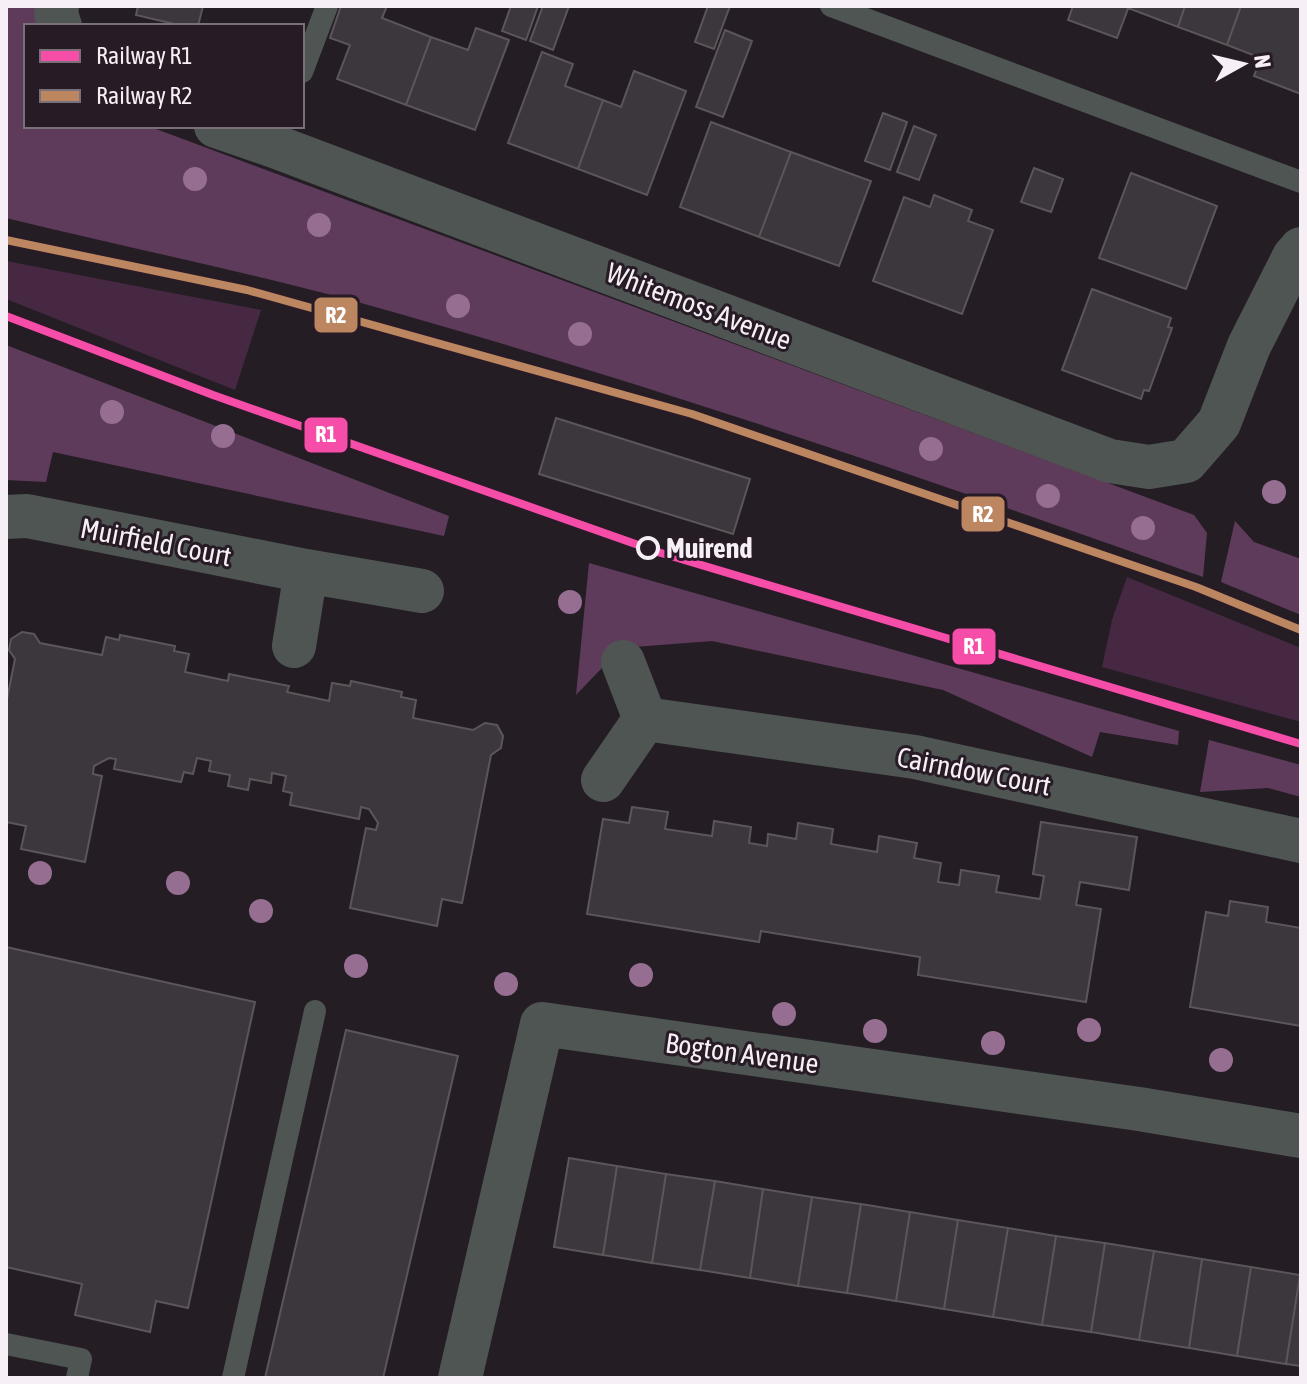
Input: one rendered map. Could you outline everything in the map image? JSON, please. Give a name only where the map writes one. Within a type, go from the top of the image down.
[{"type":"street","name":"Whitemoss Avenue","points":[[228,128],[278,136],[1110,461],[1149,467],[1186,461],[1219,423],[1249,346],[1299,256]]},
{"type":"street","name":"Muirfield Court","points":[[6,517],[27,516],[422,591]]},
{"type":"street","points":[[294,646],[306,571]]},
{"type":"street","points":[[603,780],[645,719],[623,662]]},
{"type":"street","name":"Cairndow Court","points":[[645,719],[915,757],[1301,841]]},
{"type":"street","name":"Bogton Avenue","points":[[468,1377],[542,1024],[1139,1109],[1301,1136]]},
{"type":"lane","points":[[304,67],[327,6]]},
{"type":"lane","points":[[831,6],[1301,182]]},
{"type":"lane","points":[[233,1378],[315,1011]]},
{"type":"lane","points":[[6,1344],[81,1359],[77,1378]]},
{"type":"shaded area","points":[[6,6],[48,6],[45,24],[24,24],[24,128],[153,128],[1194,515],[1207,533],[1203,577],[784,432],[467,333],[317,291],[6,218]]},
{"type":"shaded area","points":[[6,261],[261,310],[235,390],[6,299]]},
{"type":"shaded area","points":[[6,345],[449,516],[444,536],[53,452],[46,482],[6,480]]},
{"type":"shaded area","points":[[1235,521],[1254,542],[1301,559],[1301,615],[1221,582]]},
{"type":"shaded area","points":[[589,563],[1179,731],[1178,745],[1100,732],[1092,757],[943,690],[712,641],[621,648],[576,695]]},
{"type":"shaded area","points":[[1127,577],[1301,648],[1301,722],[1102,667],[1112,620]]},
{"type":"shaded area","points":[[1209,740],[1301,765],[1301,797],[1268,788],[1200,792]]},
{"type":"building","points":[[138,6],[203,6],[198,24],[174,24],[136,15]]},
{"type":"building","points":[[341,6],[387,6],[382,18],[431,37],[406,105],[337,79],[350,45],[330,38]]},
{"type":"building","points":[[511,6],[538,6],[526,40],[502,31]]},
{"type":"building","points":[[543,6],[569,6],[553,50],[530,41]]},
{"type":"building","points":[[708,6],[730,6],[714,49],[695,42]]},
{"type":"building","points":[[1073,6],[1129,6],[1117,38],[1068,20]]},
{"type":"building","points":[[1129,6],[1185,6],[1178,27]]},
{"type":"building","points":[[1185,6],[1241,6],[1227,45],[1178,27]]},
{"type":"building","points":[[1241,6],[1301,6],[1301,94],[1254,76],[1261,58],[1227,45]]},
{"type":"building","points":[[476,28],[509,40],[475,130],[406,105],[431,37],[468,50]]},
{"type":"building","points":[[725,30],[752,41],[723,117],[696,107]]},
{"type":"building","points":[[542,52],[573,64],[565,86],[603,100],[578,169],[508,143]]},
{"type":"building","points":[[634,71],[686,91],[647,195],[578,169],[603,100],[621,107]]},
{"type":"building","points":[[883,113],[907,122],[890,170],[865,161]]},
{"type":"building","points":[[711,122],[791,152],[759,237],[680,207]]},
{"type":"building","points":[[914,126],[936,135],[919,180],[897,172]]},
{"type":"building","points":[[791,152],[871,181],[839,266],[759,237]]},
{"type":"building","points":[[1034,168],[1063,179],[1051,212],[1021,202]]},
{"type":"building","points":[[1131,173],[1217,206],[1186,289],[1099,258]]},
{"type":"building","points":[[934,195],[972,210],[968,221],[993,230],[962,314],[873,281],[904,197],[930,207]]},
{"type":"building","points":[[1092,289],[1171,318],[1168,327],[1172,328],[1149,391],[1144,390],[1141,399],[1062,370]]},
{"type":"building","points":[[556,418],[750,479],[733,534],[539,474]]},
{"type":"building","points":[[22,632],[34,634],[40,643],[102,655],[106,637],[119,640],[120,635],[175,646],[174,651],[189,654],[185,672],[228,681],[229,674],[289,686],[287,692],[329,701],[332,683],[350,686],[351,681],[402,692],[401,697],[416,700],[413,718],[473,730],[485,723],[497,725],[503,736],[501,748],[491,755],[462,903],[442,899],[437,926],[350,908],[366,828],[376,830],[378,823],[369,809],[361,807],[359,819],[290,805],[292,793],[283,791],[286,776],[272,773],[271,783],[250,779],[248,790],[228,786],[230,775],[209,771],[211,761],[197,758],[193,774],[184,772],[181,782],[114,769],[116,759],[109,758],[94,766],[93,774],[102,776],[85,862],[21,849],[26,826],[6,822],[6,704],[15,659],[9,650],[11,639]]},
{"type":"building","points":[[632,807],[668,812],[665,829],[712,836],[714,821],[751,827],[749,843],[767,846],[768,834],[796,839],[798,823],[833,829],[831,844],[877,852],[879,836],[917,843],[914,858],[941,863],[938,882],[959,885],[961,870],[999,876],[996,892],[1040,899],[1044,876],[1033,874],[1041,822],[1137,837],[1129,890],[1080,882],[1076,905],[1101,909],[1086,1002],[918,975],[920,957],[761,931],[759,942],[587,914],[603,819],[629,823]]},
{"type":"building","points":[[1230,901],[1268,907],[1266,922],[1301,928],[1301,1026],[1190,1007],[1206,912],[1228,916]]},
{"type":"building","points":[[6,947],[255,1002],[188,1308],[156,1301],[150,1332],[75,1315],[82,1284],[6,1267]]},
{"type":"building","points":[[346,1030],[458,1056],[383,1378],[265,1378]]},
{"type":"building","points":[[569,1158],[617,1166],[603,1255],[554,1247]]},
{"type":"building","points":[[617,1166],[666,1174],[652,1263],[603,1255]]},
{"type":"building","points":[[666,1174],[715,1181],[700,1270],[652,1263]]},
{"type":"building","points":[[715,1181],[763,1189],[750,1278],[700,1270]]},
{"type":"building","points":[[763,1189],[812,1197],[798,1286],[750,1278]]},
{"type":"building","points":[[812,1197],[861,1204],[847,1293],[798,1286]]},
{"type":"building","points":[[861,1204],[910,1212],[896,1301],[847,1293]]},
{"type":"building","points":[[910,1212],[958,1220],[944,1309],[896,1301]]},
{"type":"building","points":[[958,1220],[1008,1228],[993,1317],[944,1309]]},
{"type":"building","points":[[1008,1228],[1056,1236],[1042,1325],[993,1317]]},
{"type":"building","points":[[1056,1236],[1105,1243],[1091,1332],[1042,1325]]},
{"type":"building","points":[[1105,1243],[1154,1251],[1139,1340],[1091,1332]]},
{"type":"building","points":[[1154,1251],[1202,1259],[1189,1348],[1139,1340]]},
{"type":"building","points":[[1202,1259],[1251,1267],[1237,1356],[1189,1348]]},
{"type":"building","points":[[1251,1267],[1300,1275],[1286,1364],[1237,1356]]},
{"type":"building","points":[[1301,1275],[1301,1366],[1286,1364]]},
{"type":"rail line","name":"R2","points":[[6,240],[247,290],[692,414],[1196,587],[1301,630]]},
{"type":"rail line","name":"R1","points":[[6,316],[213,395],[661,553],[1301,744]]},
{"type":"place","name":"Muirend","points":[[648,548]]}]
